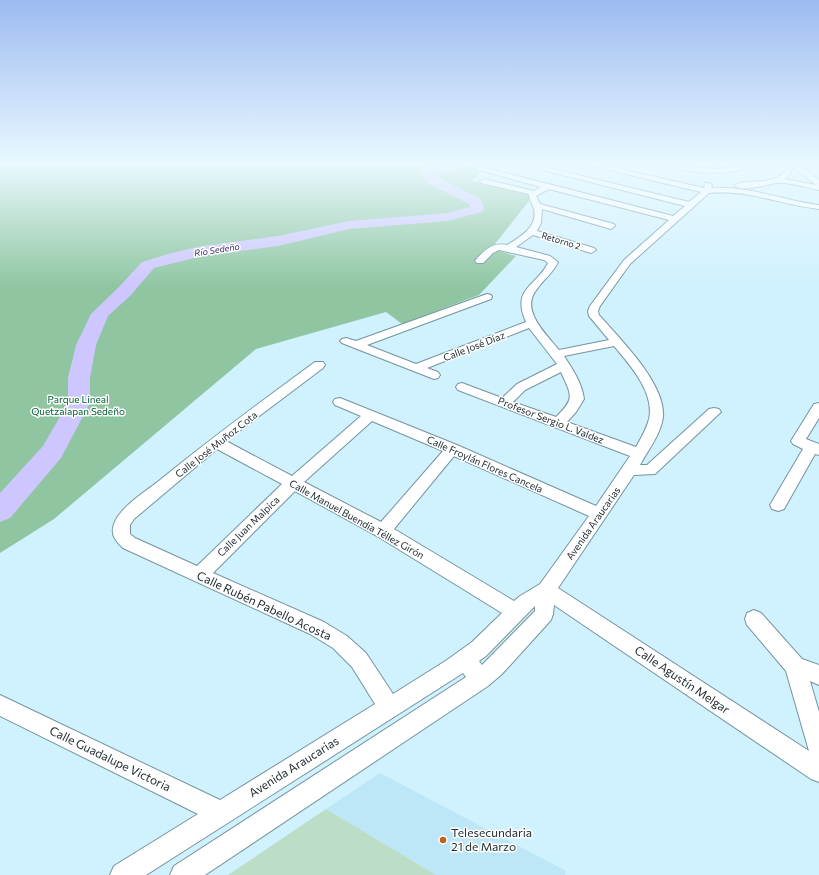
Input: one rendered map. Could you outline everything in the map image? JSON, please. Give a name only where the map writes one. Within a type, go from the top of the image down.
[{"type":"street","points":[[536,205],[611,226]]},
{"type":"street","points":[[509,248],[532,232],[538,221],[536,205]]},
{"type":"street","points":[[619,205],[674,219],[690,205]]},
{"type":"street","name":"Avenida Araucarias","points":[[123,875],[465,660],[479,649],[526,602],[546,590],[630,470],[654,425],[656,418],[656,403],[651,389],[617,342],[592,312],[632,256],[649,239],[674,219]]},
{"type":"street","name":"Retorno 2","points":[[532,232],[591,250]]},
{"type":"street","points":[[480,261],[494,247],[499,246],[547,258],[553,262],[551,267],[532,287],[526,302],[527,311],[532,324],[565,365],[576,393],[577,399],[575,403],[558,423]]},
{"type":"street","points":[[434,375],[351,343],[487,297]]},
{"type":"street","name":"Calle José Díaz","points":[[416,368],[532,324]]},
{"type":"street","points":[[556,354],[617,342]]},
{"type":"street","points":[[504,403],[521,387],[565,365]]},
{"type":"street","name":"Calle José Muñoz Cota","points":[[120,530],[122,523],[128,515],[216,442],[319,366]]},
{"type":"street","name":"Profesor Sergio L. Valdez","points":[[462,387],[639,454]]},
{"type":"street","name":"Calle Froylán Flores Cancela","points":[[340,402],[452,449],[599,514]]},
{"type":"street","points":[[778,505],[810,446],[819,407]]},
{"type":"street","points":[[630,470],[650,470],[714,412]]},
{"type":"street","name":"Calle Juan Malpica","points":[[198,575],[293,483],[370,415]]},
{"type":"street","name":"Calle Manuel Buendía Téllez Girón","points":[[216,442],[383,531],[516,612]]},
{"type":"street","points":[[383,531],[452,449]]},
{"type":"street","name":"Calle Rubén Pabello Acosta","points":[[120,530],[122,537],[129,543],[317,628],[340,642],[359,660],[388,707]]},
{"type":"street","points":[[184,875],[481,679],[495,667],[544,614],[546,590]]},
{"type":"street","name":"Calle Agustín Melgar","points":[[546,590],[819,771]]},
{"type":"street","points":[[754,619],[795,666],[819,749]]},
{"type":"street","points":[[465,660],[481,679]]},
{"type":"street","points":[[795,666],[819,675]]},
{"type":"street","name":"Calle Guadalupe Victoria","points":[[0,705],[221,813]]},
{"type":"shaded area","name":"Telesecundaria 21 de Marzo","points":[[380,773],[566,871],[565,875],[436,875],[326,809]]},
{"type":"green space","name":"Parque Lineal Quetzalapan Sedeño","points":[[0,205],[526,205],[491,249],[516,256],[479,295],[402,324],[386,312],[256,349],[54,519],[0,553]]},
{"type":"green space","points":[[326,809],[436,875],[228,875]]},
{"type":"waterway","name":"Río Sedeño","points":[[0,511],[52,452],[79,403],[79,378],[86,345],[100,314],[125,291],[148,265],[174,257],[202,251],[278,241],[349,225],[447,217],[477,209],[476,205]]},
{"type":"place","name":"Telesecundaria 21 de Marzo","points":[[443,840]]}]
